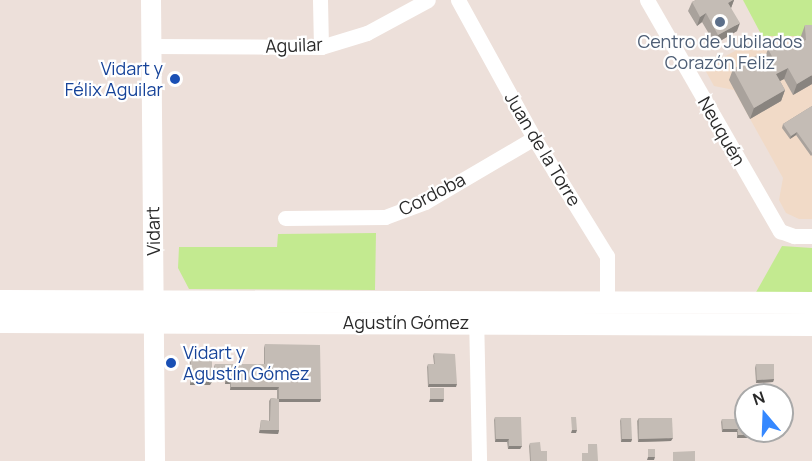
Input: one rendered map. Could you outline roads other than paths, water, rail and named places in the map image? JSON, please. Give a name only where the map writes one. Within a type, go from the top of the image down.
[{"type":"main road","name":"Agustín Gómez","points":[[0,301],[155,312]]},
{"type":"main road","name":"Agustín Gómez","points":[[476,311],[607,302],[812,303]]},
{"type":"main road","name":"Agustín Gómez","points":[[0,322],[155,312],[476,311],[812,325]]},
{"type":"street","name":"Vidart","points":[[151,0],[155,461]]},
{"type":"street","points":[[321,0],[321,47]]},
{"type":"street","name":"Aguilar","points":[[151,46],[321,47],[367,33],[428,0]]},
{"type":"street","name":"Juan de la Torre","points":[[458,0],[534,138],[607,256],[607,302]]},
{"type":"street","name":"Neuquén","points":[[647,0],[780,231],[794,236],[812,236]]},
{"type":"street","name":"Cordoba","points":[[285,218],[385,217],[425,202],[534,138]]},
{"type":"street","points":[[476,311],[479,461]]},
{"type":"place","name":"Centro de Jubilados Corazón Feliz","points":[[720,22]]},
{"type":"place","name":"Vidart y Félix Aguilar","points":[[175,79]]},
{"type":"place","name":"Vidart y Agustín Gómez","points":[[171,363]]}]
